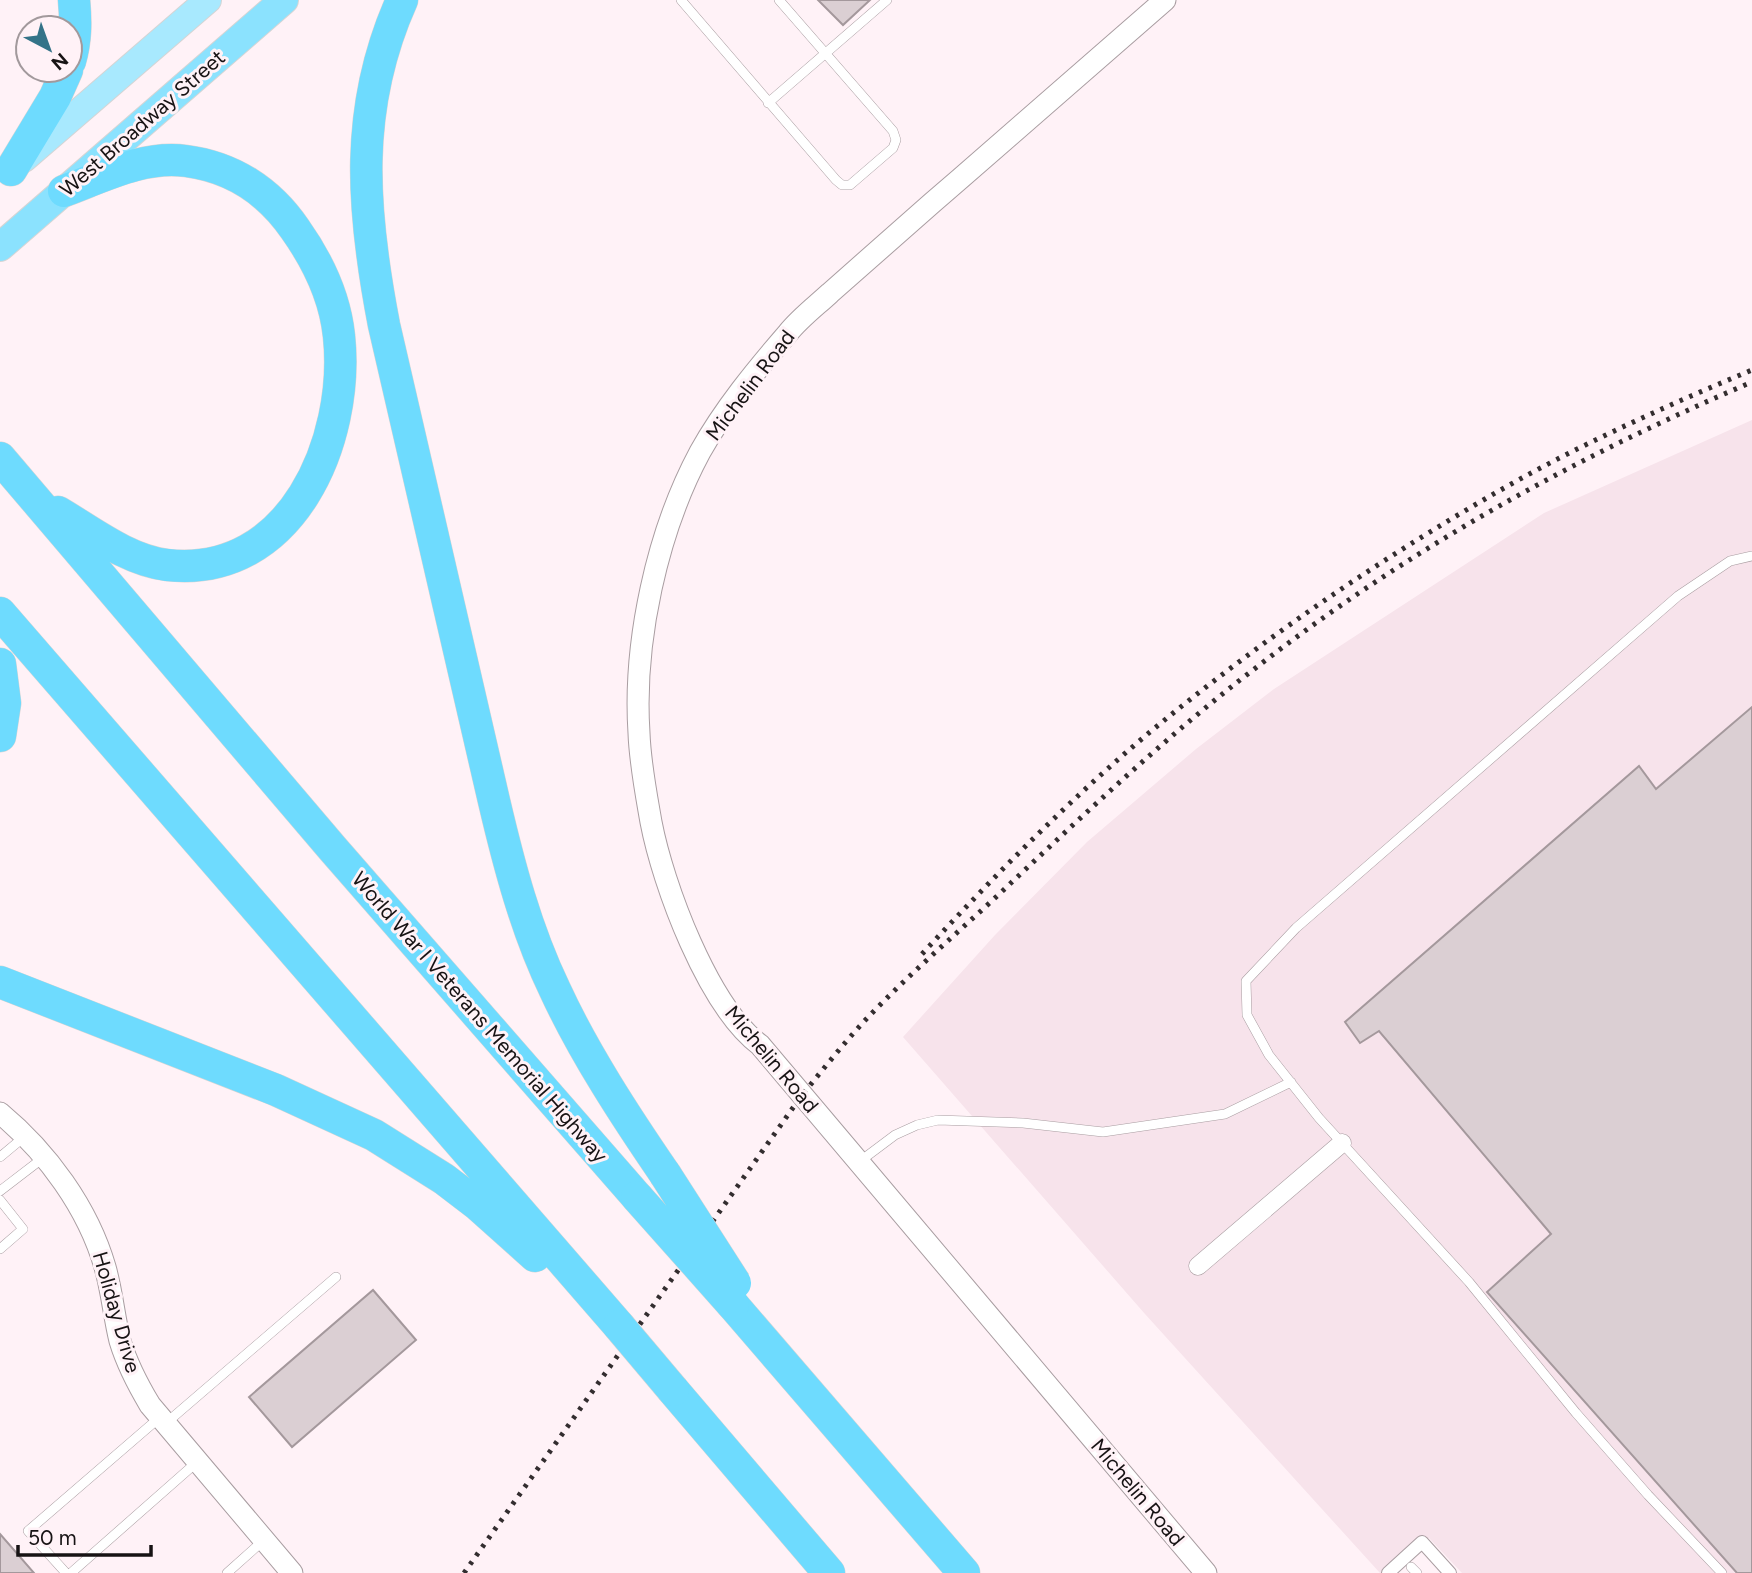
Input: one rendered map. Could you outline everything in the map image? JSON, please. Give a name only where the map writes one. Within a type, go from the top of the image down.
[{"type":"highway","name":"West Broadway Street","points":[[0,247],[284,0]]},
{"type":"highway","points":[[402,0],[386,41],[375,82],[366,155],[366,216],[372,265],[510,868],[531,933],[555,990],[581,1040],[626,1117],[665,1174],[737,1299]]},
{"type":"highway","points":[[5,175],[61,84]]},
{"type":"highway","points":[[34,497],[137,558],[164,565],[188,566],[206,565],[225,559],[242,553],[264,539],[286,519],[301,499],[317,472],[330,439],[338,400],[339,334],[319,266],[288,218],[254,185],[212,166],[185,160],[132,165],[64,191]]},
{"type":"highway","name":"World War I Veterans Memorial Highway","points":[[0,458],[333,849],[637,1197],[737,1299],[768,1344],[964,1573]]},
{"type":"highway","points":[[0,613],[579,1288]]},
{"type":"highway","points":[[0,664],[5,703],[0,736]]},
{"type":"highway","points":[[0,982],[276,1090],[374,1135],[412,1157],[461,1192],[579,1288],[620,1326],[829,1573]]},
{"type":"main road","points":[[5,175],[208,0]]},
{"type":"street","name":"Michelin Road","points":[[1165,0],[790,330],[735,399],[700,453],[667,532],[652,586],[642,644],[638,732],[654,835],[672,899],[709,977],[746,1034],[760,1045],[1206,1573]]},
{"type":"street","name":"Holiday Drive","points":[[0,1113],[43,1157],[79,1206],[93,1233],[107,1271],[121,1342],[137,1382],[162,1421],[292,1573]]},
{"type":"street","points":[[1198,1266],[1342,1143]]},
{"type":"street","points":[[1388,1573],[1422,1542],[1450,1573]]},
{"type":"lane","points":[[681,0],[842,185],[850,186],[893,148],[896,140],[893,131],[779,0]]},
{"type":"lane","points":[[768,103],[887,0]]},
{"type":"lane","points":[[1722,1573],[1576,1413],[1468,1282],[1342,1143],[1269,1055],[1247,1015],[1247,981],[1296,928],[1678,596],[1730,561],[1752,556]]},
{"type":"lane","points":[[859,1162],[895,1135],[917,1125],[938,1120],[1023,1123],[1103,1132],[1225,1114],[1291,1082]]},
{"type":"lane","points":[[0,1157],[24,1136]]},
{"type":"lane","points":[[0,1191],[43,1157]]},
{"type":"lane","points":[[0,1200],[23,1229],[0,1249]]},
{"type":"lane","points":[[197,1462],[68,1573],[28,1531],[336,1277]]},
{"type":"lane","points":[[227,1573],[264,1540]]},
{"type":"shaded area","points":[[1752,420],[1752,1573],[1462,1573],[1429,1538],[1394,1573],[1380,1573],[1145,1314],[903,1037],[995,935],[1087,842],[1196,749],[1274,689],[1544,513]]},
{"type":"building","points":[[818,0],[870,0],[843,25]]},
{"type":"building","points":[[1752,707],[1752,1573],[1737,1573],[1487,1292],[1551,1234],[1379,1031],[1360,1043],[1345,1022],[1639,766],[1656,789]]},
{"type":"building","points":[[373,1290],[416,1340],[292,1447],[249,1397]]},
{"type":"building","points":[[0,1534],[34,1573],[0,1573]]},
{"type":"railway","points":[[922,954],[1090,784],[1230,668],[1313,608],[1441,525],[1550,463],[1616,430],[1752,370]]},
{"type":"railway","points":[[464,1573],[802,1095],[838,1051],[893,992],[1101,799],[1160,746],[1253,670],[1311,626],[1431,546],[1620,442],[1752,382]]}]
